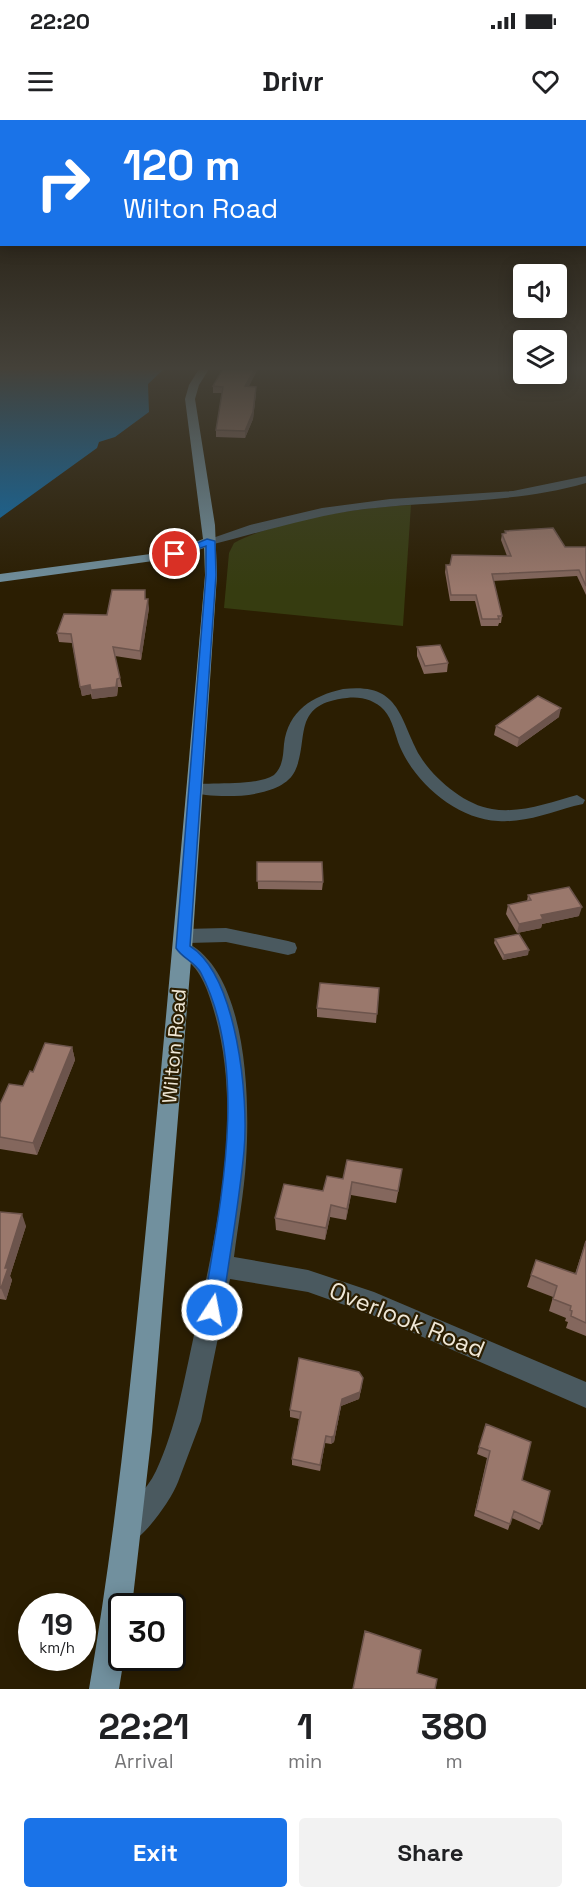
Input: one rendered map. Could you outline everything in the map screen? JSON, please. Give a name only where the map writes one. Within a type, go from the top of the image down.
[{"type":"main road","name":"Wilton Road","points":[[104,1689],[128,1531],[183,942],[211,575],[210,541],[196,442]]},
{"type":"main road","points":[[0,578],[175,554],[210,541]]},
{"type":"street","points":[[210,541],[241,531],[323,512],[382,504],[510,495],[555,488],[586,479]]},
{"type":"street","points":[[195,788],[259,787],[279,780],[286,771],[294,730],[302,713],[330,697],[356,693],[381,701],[392,710],[400,720],[412,756],[435,783],[457,801],[492,816],[540,810],[577,800]]},
{"type":"street","points":[[183,942],[226,935],[288,948]]},
{"type":"street","points":[[128,1531],[165,1482],[188,1421],[221,1266],[236,1149],[230,1047],[222,1006],[207,969],[183,942]]},
{"type":"street","name":"Overlook Road","points":[[221,1266],[308,1281],[374,1304],[586,1395]]},
{"type":"green space","points":[[411,505],[403,626],[224,608],[229,553],[234,543],[253,534],[297,521],[367,509]]},
{"type":"water","points":[[0,442],[99,442],[97,448],[0,518]]},
{"type":"building","points":[[553,528],[565,547],[586,547],[586,586],[579,570],[492,574],[502,616],[498,616],[499,619],[482,619],[476,595],[451,595],[446,565],[450,565],[452,555],[511,556],[502,534],[506,533],[505,531]]},
{"type":"building","points":[[112,590],[145,590],[145,599],[148,599],[140,651],[113,647],[120,678],[117,679],[116,687],[91,690],[90,685],[80,687],[71,634],[57,633],[64,614],[107,615]]},
{"type":"building","points":[[440,645],[448,663],[425,666],[417,647]]},
{"type":"building","points":[[538,696],[561,708],[519,738],[496,726]]},
{"type":"building","points":[[257,862],[322,862],[323,882],[257,881]]},
{"type":"building","points":[[569,887],[582,907],[541,915],[543,919],[519,924],[508,905],[531,900],[528,895]]},
{"type":"building","points":[[519,934],[529,950],[504,955],[495,939]]},
{"type":"building","points":[[320,983],[379,988],[377,1014],[317,1008]]},
{"type":"building","points":[[45,1043],[72,1047],[33,1143],[0,1137],[0,1104],[9,1084],[23,1086],[30,1071],[33,1072]]},
{"type":"building","points":[[347,1160],[402,1169],[398,1191],[352,1182],[347,1209],[331,1205],[326,1228],[275,1218],[284,1184],[323,1191],[327,1176],[343,1179]]},
{"type":"building","points":[[0,1212],[22,1214],[1,1288],[0,1288]]},
{"type":"building","points":[[586,1241],[586,1323],[571,1316],[571,1306],[553,1299],[557,1286],[531,1275],[536,1260],[576,1274]]},
{"type":"building","points":[[299,1358],[359,1372],[363,1378],[360,1392],[342,1399],[334,1436],[326,1436],[320,1465],[292,1459],[301,1412],[290,1410]]},
{"type":"building","points":[[486,1424],[531,1442],[522,1480],[550,1491],[542,1524],[514,1511],[510,1524],[476,1510],[490,1451],[479,1447]]},
{"type":"building","points":[[365,1631],[421,1650],[417,1673],[437,1679],[435,1689],[353,1689]]},
{"type":"route","points":[[175,554],[210,541],[212,563],[183,948],[197,957],[207,969],[222,1006],[230,1047],[235,1097],[236,1149],[221,1266],[212,1310]]}]
